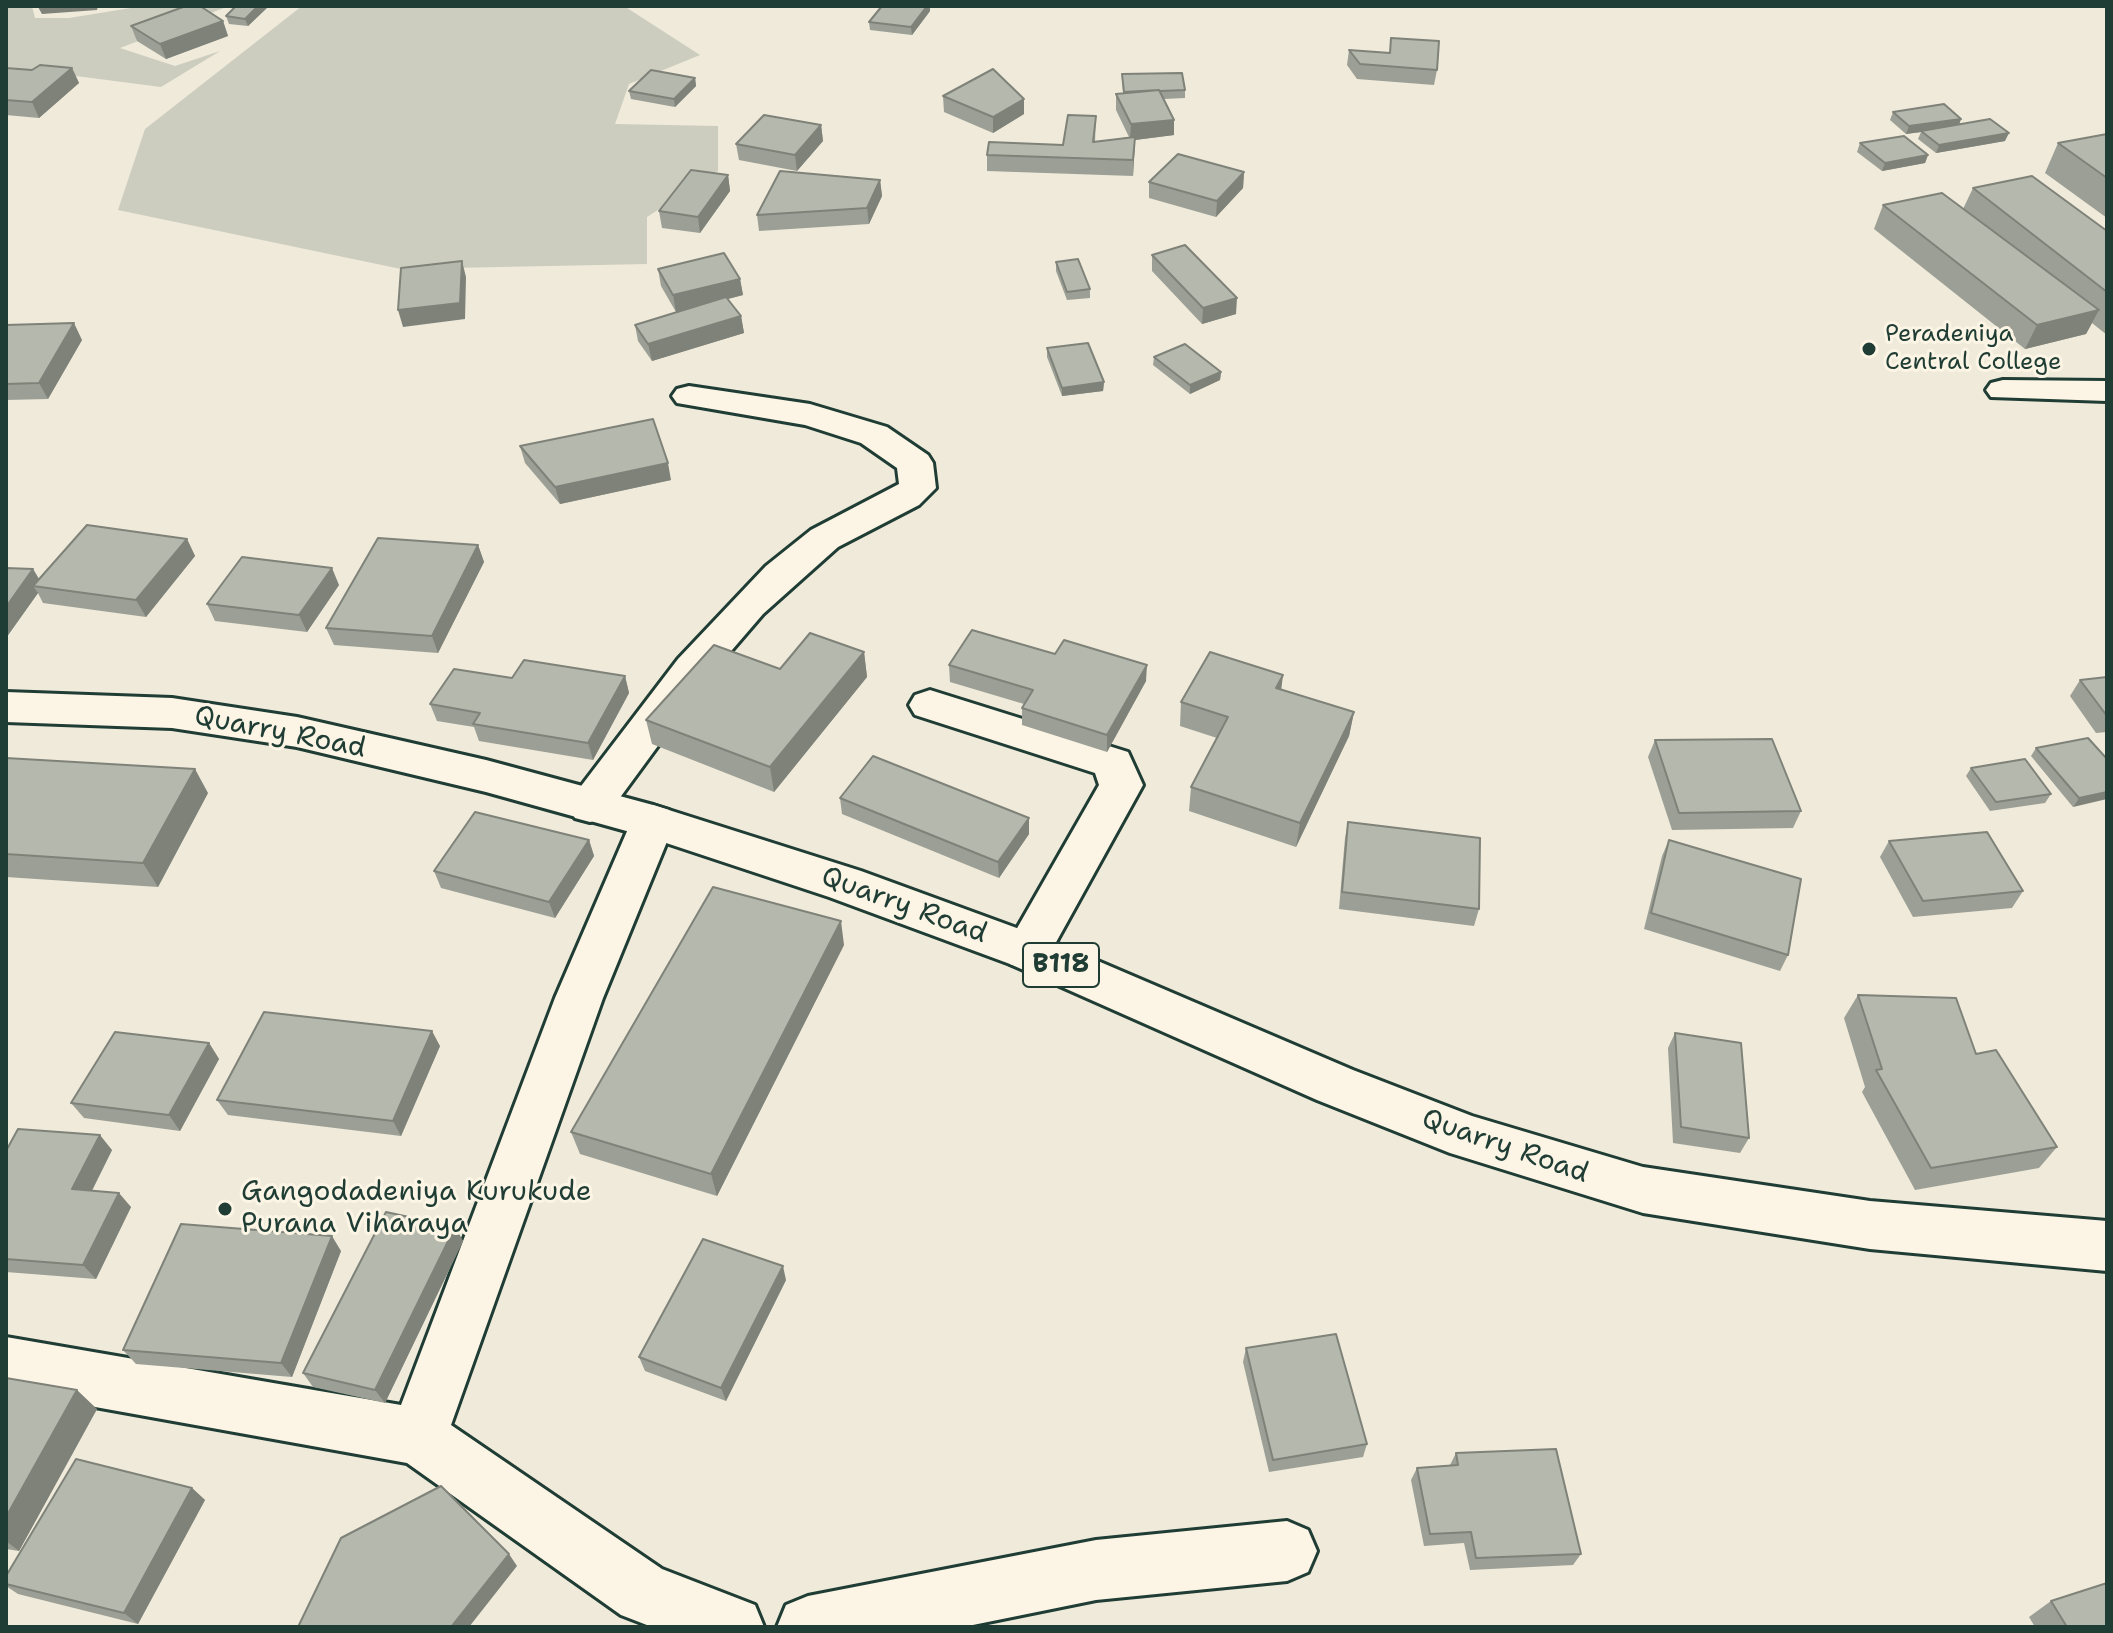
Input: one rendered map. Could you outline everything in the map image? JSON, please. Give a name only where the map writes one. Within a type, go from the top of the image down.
[{"type":"street","points":[[2003,390],[2107,391]]},
{"type":"street","points":[[590,806],[690,669],[773,583],[814,545],[899,504],[918,488],[915,463],[874,435],[810,415],[689,396]]},
{"type":"street","points":[[930,705],[1113,763],[1121,785],[1027,951]]},
{"type":"street","name":"Quarry Road","points":[[6,707],[172,713],[256,725],[486,776],[653,822],[845,884],[1027,951],[1335,1085],[1468,1137],[1567,1170],[1643,1190],[1744,1208],[1996,1238],[2107,1246]]},
{"type":"street","points":[[418,1437],[579,998],[653,822]]},
{"type":"street","points":[[6,1364],[418,1437],[643,1593],[733,1627]]},
{"type":"street","points":[[808,1627],[1096,1570],[1287,1551]]},
{"type":"shaded area","points":[[6,6],[32,6],[35,18],[69,18],[143,6],[229,6],[120,48],[175,66],[220,51],[161,87],[6,67]]},
{"type":"shaded area","points":[[302,6],[624,6],[700,55],[629,84],[615,124],[718,126],[718,171],[647,217],[647,264],[401,269],[118,210],[145,129]]},
{"type":"building","points":[[186,6],[200,6],[223,21],[160,44],[131,26]]},
{"type":"building","points":[[236,6],[258,6],[245,19],[226,16]]},
{"type":"building","points":[[882,6],[927,6],[911,27],[869,22]]},
{"type":"building","points":[[1391,38],[1439,41],[1437,70],[1360,64],[1349,50],[1390,53]]},
{"type":"building","points":[[40,65],[72,68],[32,102],[6,100],[6,68],[32,70]]},
{"type":"building","points":[[993,69],[1024,99],[993,117],[943,96]]},
{"type":"building","points":[[651,70],[695,78],[674,99],[629,91]]},
{"type":"building","points":[[1182,73],[1185,90],[1124,92],[1122,74]]},
{"type":"building","points":[[1159,90],[1174,120],[1131,124],[1116,94]]},
{"type":"building","points":[[1944,104],[1961,119],[1909,126],[1893,112]]},
{"type":"building","points":[[764,115],[821,125],[795,155],[736,144]]},
{"type":"building","points":[[1068,115],[1096,116],[1093,142],[1135,137],[1133,160],[987,155],[989,142],[1063,145]]},
{"type":"building","points":[[1990,119],[2009,133],[1939,145],[1921,131]]},
{"type":"building","points":[[2107,134],[2107,178],[2058,143]]},
{"type":"building","points":[[1904,136],[1928,155],[1885,163],[1860,143]]},
{"type":"building","points":[[1178,154],[1244,172],[1217,201],[1149,182]]},
{"type":"building","points":[[691,170],[728,175],[698,217],[659,211]]},
{"type":"building","points":[[780,171],[880,180],[867,208],[757,215]]},
{"type":"building","points":[[2032,176],[2107,231],[2107,292],[1973,188]]},
{"type":"building","points":[[1942,193],[2099,310],[2037,325],[1883,205]]},
{"type":"building","points":[[1185,245],[1237,298],[1203,308],[1152,255]]},
{"type":"building","points":[[724,253],[740,279],[673,295],[658,269]]},
{"type":"building","points":[[1078,259],[1090,289],[1067,292],[1056,262]]},
{"type":"building","points":[[462,261],[460,303],[398,310],[401,268]]},
{"type":"building","points":[[726,297],[741,316],[648,344],[635,325]]},
{"type":"building","points":[[74,323],[39,383],[6,384],[6,325]]},
{"type":"building","points":[[1088,343],[1104,382],[1062,388],[1047,348]]},
{"type":"building","points":[[1185,344],[1221,372],[1190,385],[1154,357]]},
{"type":"building","points":[[653,419],[668,463],[555,487],[520,446]]},
{"type":"building","points":[[87,525],[187,539],[136,600],[33,586]]},
{"type":"building","points":[[378,538],[478,545],[432,636],[326,628]]},
{"type":"building","points":[[242,557],[332,568],[299,615],[207,604]]},
{"type":"building","points":[[6,568],[33,569],[6,607]]},
{"type":"building","points":[[972,630],[1055,654],[1064,640],[1147,665],[1107,735],[1022,708],[1033,690],[949,665]]},
{"type":"building","points":[[810,633],[864,652],[770,767],[646,720],[714,645],[780,669]]},
{"type":"building","points":[[1210,652],[1283,675],[1276,688],[1354,712],[1300,823],[1191,787],[1228,717],[1181,702]]},
{"type":"building","points":[[524,660],[625,676],[588,743],[473,724],[480,713],[430,704],[454,669],[512,678]]},
{"type":"building","points":[[2107,677],[2107,716],[2080,680]]},
{"type":"building","points":[[2088,738],[2107,759],[2107,792],[2079,798],[2036,748]]},
{"type":"building","points":[[1772,739],[1801,811],[1679,813],[1655,740]]},
{"type":"building","points":[[873,756],[1029,818],[998,862],[840,798]]},
{"type":"building","points":[[6,758],[195,769],[143,863],[6,854]]},
{"type":"building","points":[[2025,759],[2051,794],[1996,802],[1971,768]]},
{"type":"building","points":[[475,812],[589,840],[549,902],[434,871]]},
{"type":"building","points":[[1348,822],[1480,838],[1479,909],[1342,892]]},
{"type":"building","points":[[1987,832],[2023,891],[1923,901],[1889,841]]},
{"type":"building","points":[[1669,840],[1801,879],[1788,955],[1651,913]]},
{"type":"building","points":[[713,887],[841,921],[711,1174],[571,1132]]},
{"type":"building","points":[[1858,995],[1956,998],[1976,1054],[1996,1050],[2057,1147],[1931,1168],[1876,1070],[1882,1069]]},
{"type":"building","points":[[264,1012],[432,1031],[393,1121],[217,1100]]},
{"type":"building","points":[[115,1032],[209,1043],[169,1115],[71,1103]]},
{"type":"building","points":[[1675,1033],[1741,1043],[1749,1138],[1681,1127]]},
{"type":"building","points":[[18,1129],[100,1135],[72,1189],[119,1193],[83,1265],[6,1259],[6,1151]]},
{"type":"building","points":[[386,1212],[455,1227],[375,1390],[303,1373]]},
{"type":"building","points":[[181,1224],[332,1236],[281,1363],[123,1350]]},
{"type":"building","points":[[703,1239],[783,1266],[721,1388],[639,1357]]},
{"type":"building","points":[[1336,1334],[1367,1444],[1273,1460],[1246,1348]]},
{"type":"building","points":[[6,1378],[77,1390],[6,1517]]},
{"type":"building","points":[[1556,1449],[1581,1554],[1476,1558],[1471,1532],[1430,1534],[1417,1468],[1458,1465],[1456,1453]]},
{"type":"building","points":[[76,1459],[192,1488],[124,1613],[6,1584],[6,1576]]},
{"type":"building","points":[[441,1486],[509,1554],[451,1627],[298,1627],[341,1538]]},
{"type":"building","points":[[2107,1583],[2107,1627],[2067,1627],[2051,1601]]},
{"type":"place","name":"Peradeniya Central College","points":[[1869,349]]},
{"type":"place","name":"Gangodadeniya Kurukude Purana Viharaya","points":[[225,1209]]}]
